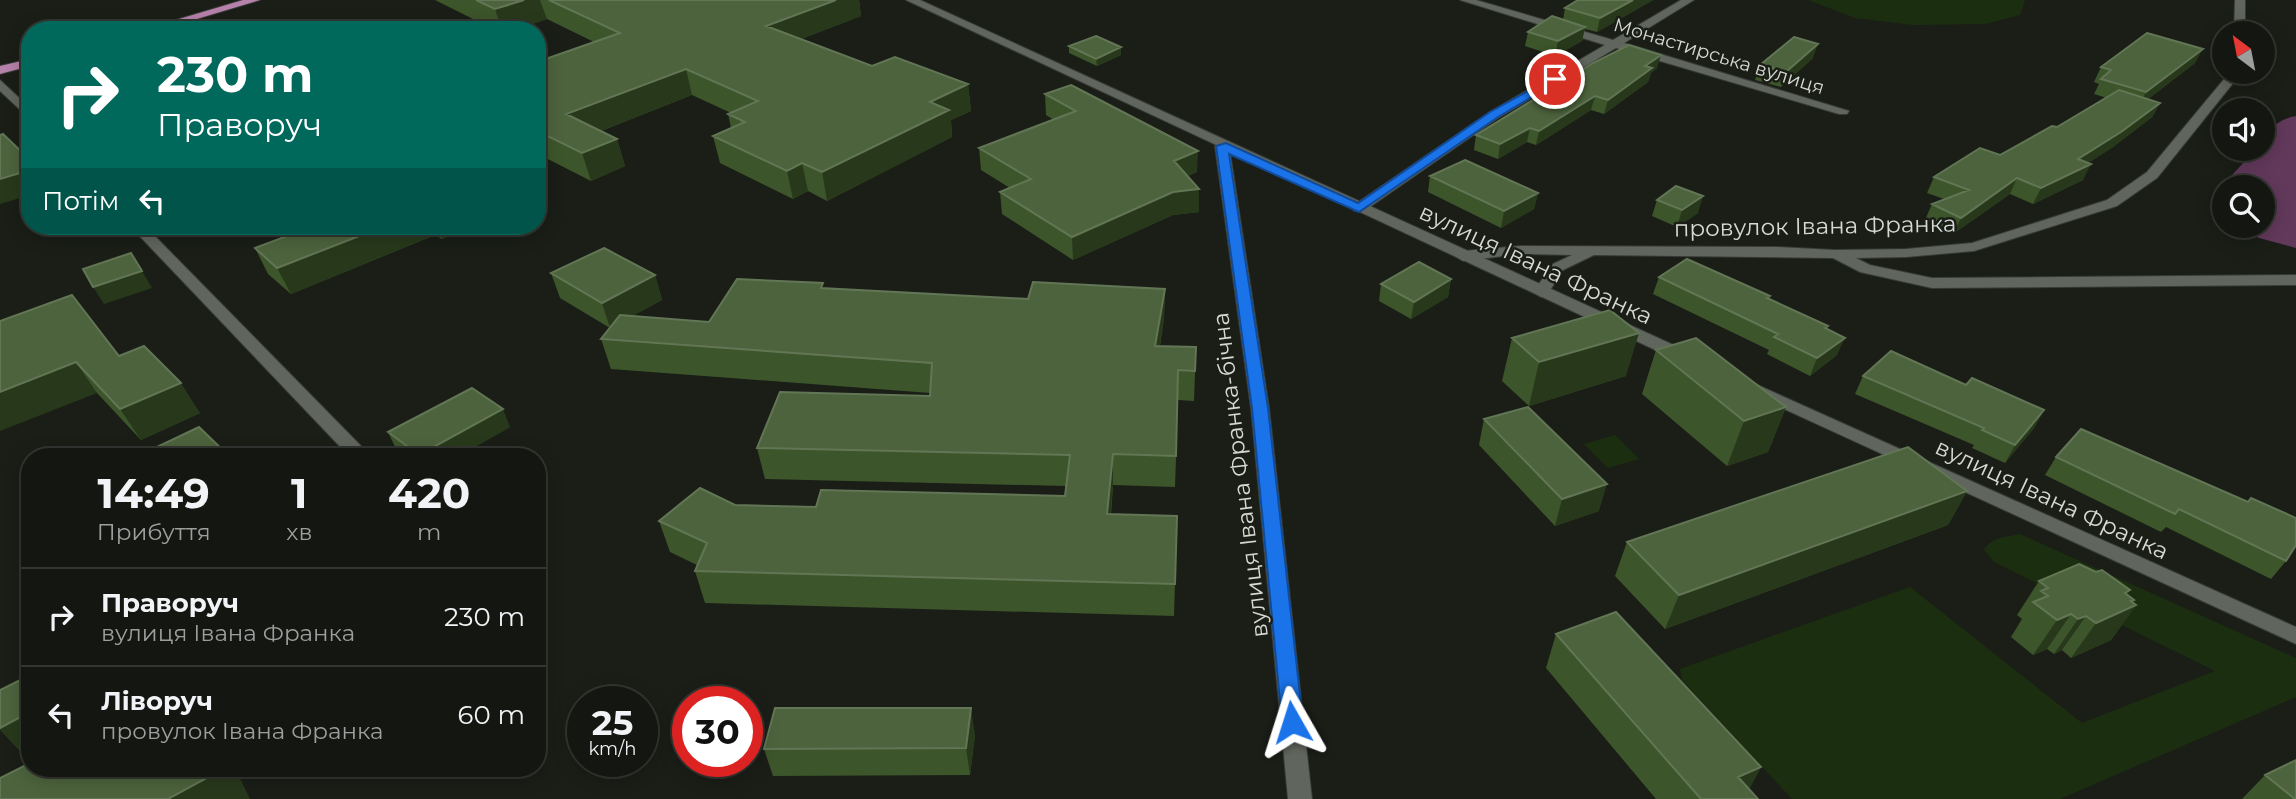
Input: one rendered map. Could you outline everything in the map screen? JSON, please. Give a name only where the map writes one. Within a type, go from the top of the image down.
[{"type":"main road","points":[[179,21],[255,0]]},
{"type":"main road","points":[[0,70],[21,64]]},
{"type":"street","name":"вулиця Івана Франка","points":[[911,0],[1222,146],[1704,366]]},
{"type":"street","name":"Монастирська вулиця","points":[[1465,0],[1843,111]]},
{"type":"street","points":[[1359,208],[1494,115],[1689,0]]},
{"type":"street","points":[[2240,0],[2240,21]]},
{"type":"street","name":"провулок Івана Франка","points":[[1463,256],[1520,250],[1777,251],[1835,254],[1906,253],[1974,247],[2112,203],[2152,175],[2226,84]]},
{"type":"street","points":[[0,85],[21,106]]},
{"type":"street","name":"вулиця Івана Франка-бічна","points":[[1222,146],[1260,408],[1300,799]]},
{"type":"street","points":[[146,235],[352,448]]},
{"type":"street","name":"провулок Івана Франка","points":[[1541,292],[1558,267],[1593,250]]},
{"type":"street","points":[[1835,254],[1865,269],[1932,283],[2296,280]]},
{"type":"street","name":"вулиця Івана Франка","points":[[1730,377],[2296,636]]},
{"type":"green space","points":[[1808,0],[2025,0],[2020,15],[1985,24],[1913,25],[1855,18]]},
{"type":"green space","points":[[1615,435],[1639,459],[1608,468],[1584,444]]},
{"type":"green space","points":[[2020,534],[2296,658],[2296,697],[2060,799],[1792,799],[1682,680],[1680,669],[1910,587],[2082,723],[2215,671],[1994,562],[1984,550],[1995,540]]},
{"type":"shaded area","points":[[2296,116],[2296,248],[2259,238],[2275,238],[2275,175],[2232,175],[2245,161],[2275,161],[2275,126],[2284,119]]},
{"type":"building","points":[[476,0],[524,0],[495,9]]},
{"type":"building","points":[[549,0],[836,0],[766,26],[872,66],[895,57],[968,84],[930,102],[949,110],[822,172],[802,163],[787,171],[713,136],[745,122],[728,114],[758,101],[686,69],[566,114],[617,139],[582,153],[546,135],[546,59],[620,33]]},
{"type":"building","points":[[1578,0],[1633,0],[1600,18],[1565,8]]},
{"type":"building","points":[[1552,16],[1585,27],[1558,41],[1528,32]]},
{"type":"building","points":[[2147,33],[2203,49],[2146,92],[2101,79],[2111,70],[2101,67]]},
{"type":"building","points":[[1096,36],[1121,47],[1096,59],[1069,46]]},
{"type":"building","points":[[1794,37],[1818,44],[1786,72],[1760,65]]},
{"type":"building","points":[[1629,45],[1661,55],[1645,66],[1652,68],[1608,100],[1595,96],[1539,131],[1530,128],[1500,144],[1476,135],[1593,63]]},
{"type":"building","points":[[1071,85],[1198,151],[1174,161],[1199,189],[1173,192],[1072,237],[1000,192],[1031,179],[979,148],[1076,111],[1045,94]]},
{"type":"building","points":[[2119,90],[2160,103],[2078,159],[2091,164],[2041,188],[2017,178],[1961,218],[1932,204],[1969,190],[1934,177],[1980,148],[2000,155],[2052,126],[2057,127]]},
{"type":"building","points":[[3,134],[21,151],[21,173],[0,179],[0,135]]},
{"type":"building","points":[[1465,160],[1538,193],[1504,211],[1430,176]]},
{"type":"building","points":[[1676,186],[1703,196],[1682,210],[1657,200]]},
{"type":"building","points":[[290,235],[362,235],[277,268],[255,248]]},
{"type":"building","points":[[604,248],[655,275],[602,303],[551,273]]},
{"type":"building","points":[[131,253],[142,271],[93,287],[83,269]]},
{"type":"building","points":[[1687,259],[1770,296],[1767,298],[1828,326],[1825,328],[1845,338],[1817,358],[1774,337],[1778,334],[1659,277]]},
{"type":"building","points":[[1419,262],[1451,279],[1414,302],[1381,284]]},
{"type":"building","points":[[737,279],[823,283],[821,288],[1028,299],[1033,282],[1165,289],[1155,346],[1196,347],[1195,371],[1178,370],[1176,456],[1113,454],[1107,514],[1177,516],[1175,584],[695,571],[707,543],[659,521],[700,488],[735,505],[816,507],[821,490],[1065,496],[1070,455],[757,448],[780,392],[930,396],[932,363],[601,339],[620,315],[709,322]]},
{"type":"building","points":[[72,295],[119,356],[144,346],[181,383],[120,409],[76,362],[0,392],[0,321]]},
{"type":"building","points":[[1610,310],[1639,333],[1539,362],[1512,338]]},
{"type":"building","points":[[1696,338],[1786,407],[1744,421],[1656,350]]},
{"type":"building","points":[[1891,351],[1966,385],[1972,378],[2044,410],[2015,445],[1982,430],[1984,428],[1863,376]]},
{"type":"building","points":[[472,388],[503,409],[432,448],[410,448],[388,432]]},
{"type":"building","points":[[1528,407],[1607,484],[1562,499],[1484,419]]},
{"type":"building","points":[[199,427],[221,448],[155,448]]},
{"type":"building","points":[[2081,429],[2248,502],[2251,498],[2296,518],[2296,545],[2286,561],[2179,509],[2175,514],[2056,457]]},
{"type":"building","points":[[1908,447],[1967,491],[1679,595],[1627,542]]},
{"type":"building","points":[[2079,564],[2096,572],[2102,570],[2130,590],[2125,593],[2136,605],[2096,623],[2086,616],[2078,619],[2071,614],[2057,620],[2033,602],[2048,596],[2041,591],[2048,588],[2039,581]]},
{"type":"building","points":[[1616,612],[1761,767],[1738,777],[1758,799],[1701,799],[1556,634]]},
{"type":"building","points":[[21,680],[21,717],[0,728],[0,690]]},
{"type":"building","points":[[775,708],[971,708],[966,748],[764,749]]},
{"type":"building","points":[[2296,760],[2296,799],[2295,799],[2265,775]]},
{"type":"building","points":[[21,768],[21,777],[208,777],[168,799],[0,799],[0,778]]},
{"type":"route","points":[[1292,722],[1260,408],[1222,146],[1359,208],[1494,115],[1555,79]]}]
